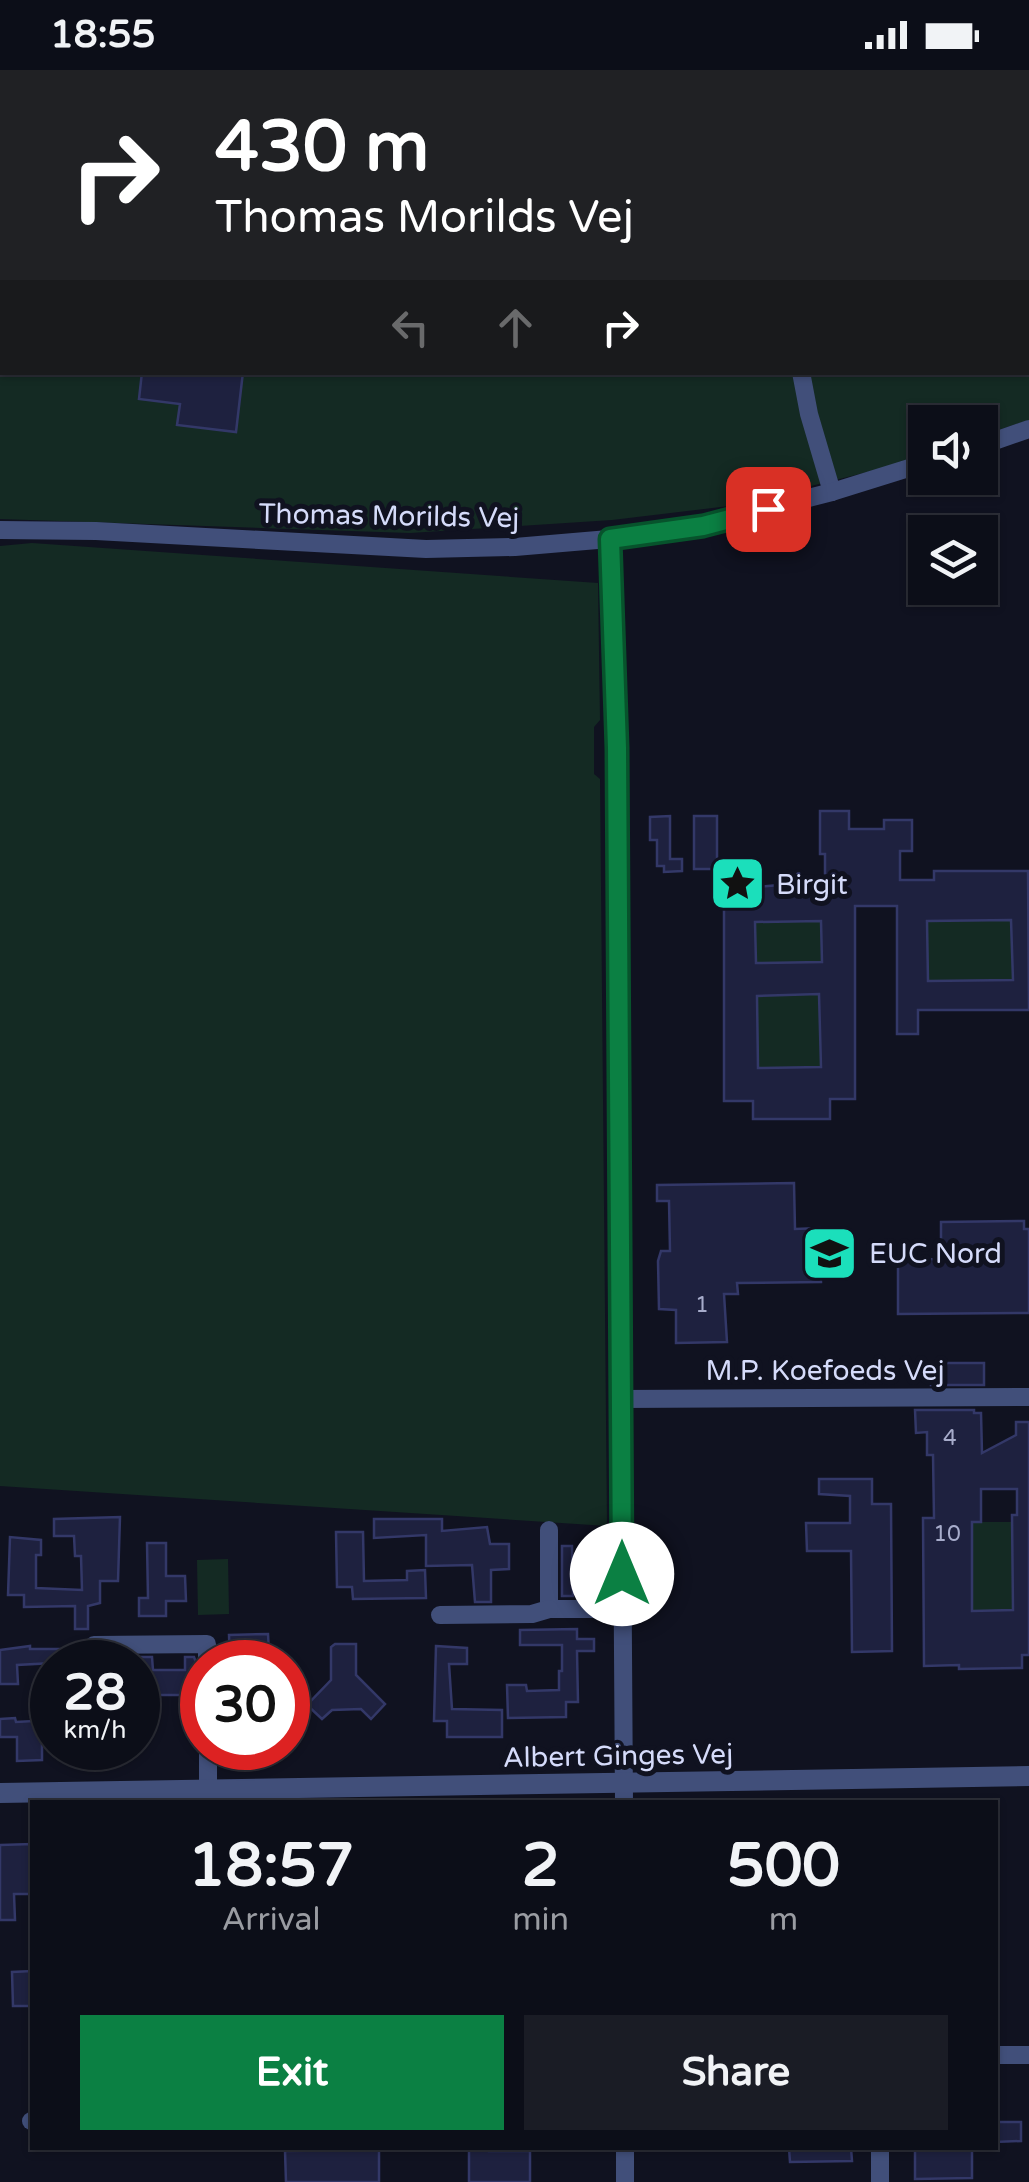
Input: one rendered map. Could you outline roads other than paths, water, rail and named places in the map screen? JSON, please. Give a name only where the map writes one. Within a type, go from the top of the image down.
[{"type":"street","points":[[801,375],[832,492]]},
{"type":"street","points":[[998,440],[1029,429]]},
{"type":"street","name":"Thomas Morilds Vej","points":[[0,530],[96,530],[426,549],[610,539],[703,526],[908,468]]},
{"type":"street","points":[[610,539],[617,748],[624,1792]]},
{"type":"street","name":"M.P. Koefoeds Vej","points":[[621,1398],[1029,1398]]},
{"type":"street","points":[[549,1530],[549,1609]]},
{"type":"street","points":[[440,1615],[622,1609]]},
{"type":"street","points":[[208,1770],[208,1789]]},
{"type":"street","name":"Albert Ginges Vej","points":[[0,1792],[162,1796],[208,1789],[624,1792],[1029,1776]]},
{"type":"street","points":[[998,2055],[1029,2055]]},
{"type":"street","points":[[625,2150],[625,2182]]},
{"type":"street","points":[[880,2150],[880,2182]]},
{"type":"place","name":"Birgit","points":[[737,884]]},
{"type":"place","name":"EUC Nord","points":[[830,1253]]}]
